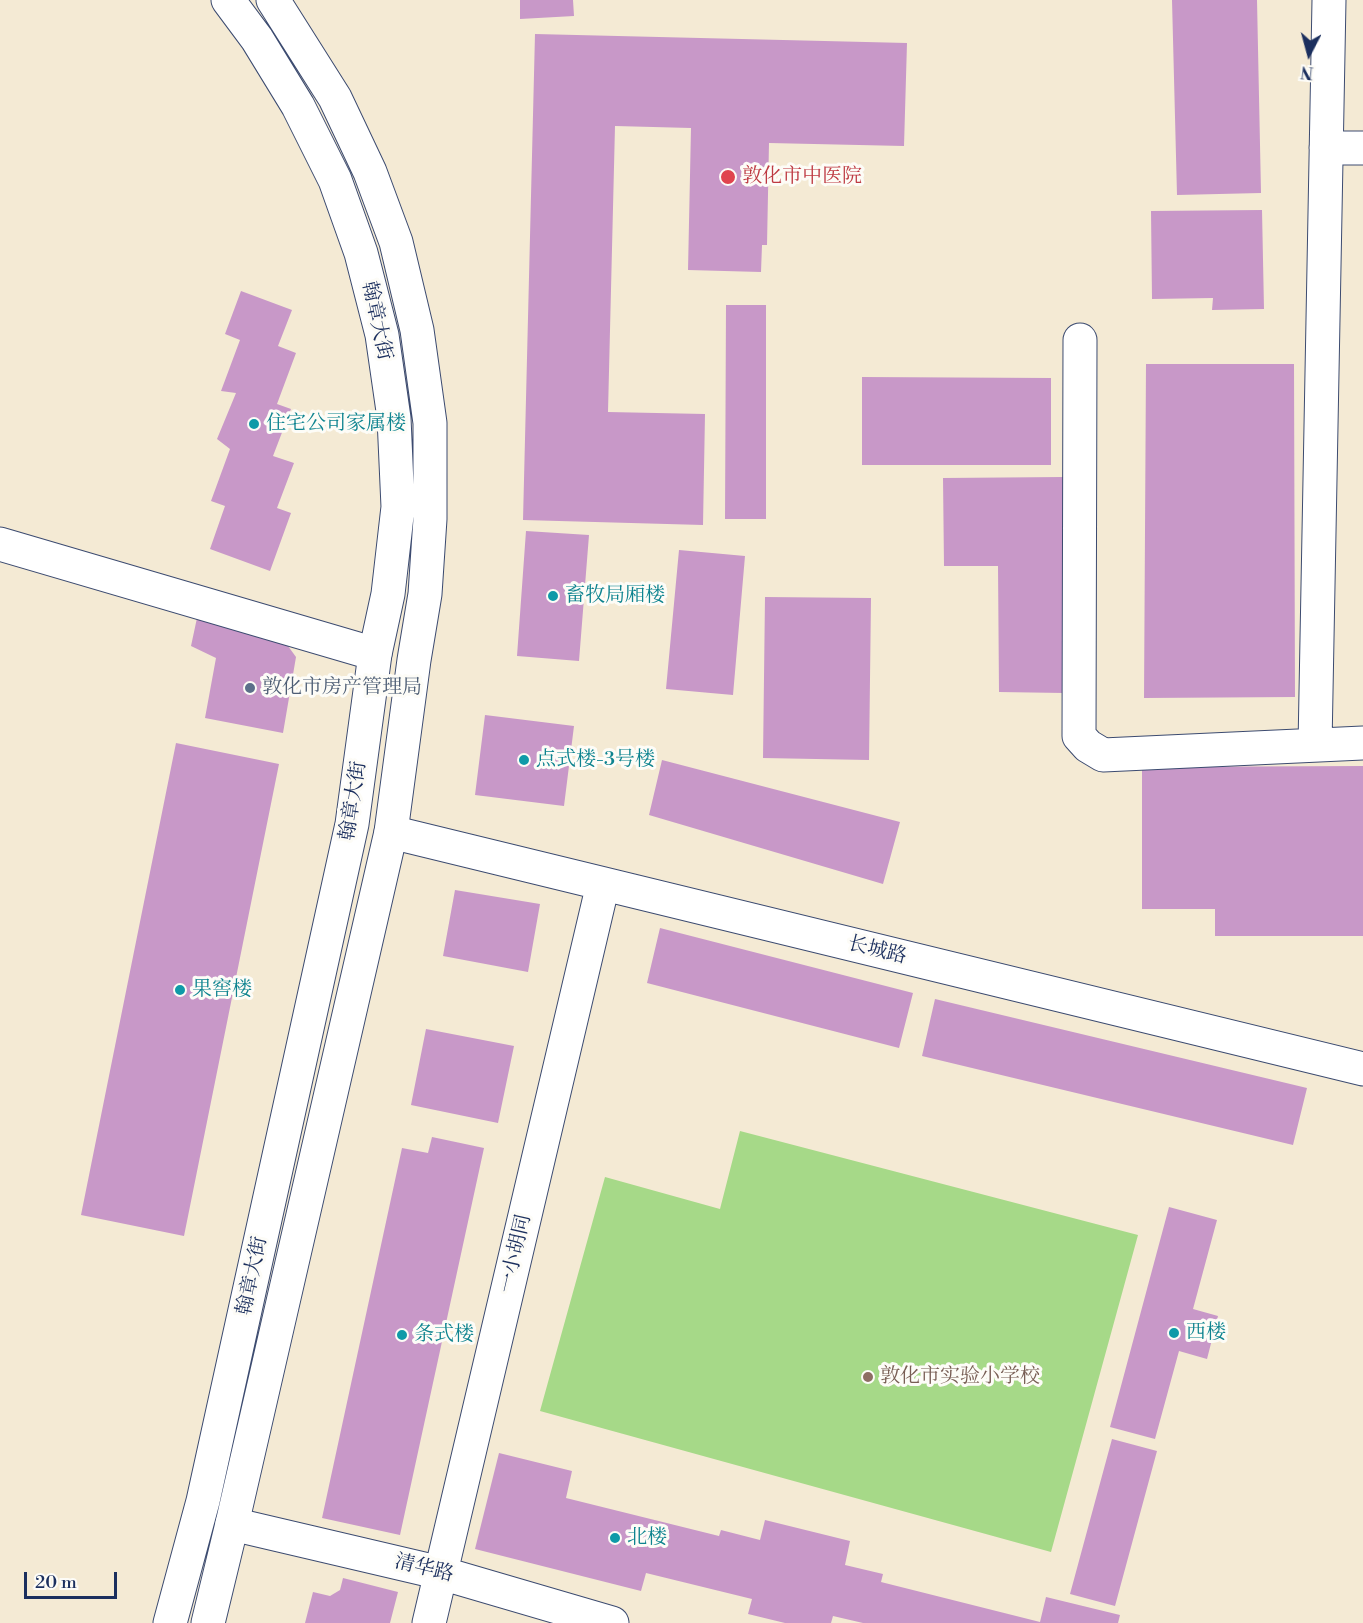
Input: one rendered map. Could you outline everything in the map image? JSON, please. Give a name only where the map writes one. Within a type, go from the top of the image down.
[{"type":"street","name":"翰章大街","points":[[170,1623],[203,1501],[352,824],[375,654],[388,594],[398,507],[394,418],[382,335],[361,253],[336,180],[298,106],[257,39],[228,0]]},
{"type":"street","name":"翰章大街","points":[[208,1623],[391,832],[425,594],[430,519],[430,423],[417,330],[396,242],[370,172],[335,98],[273,0]]},
{"type":"street","points":[[1315,746],[1329,0]]},
{"type":"street","points":[[1326,148],[1363,148]]},
{"type":"street","points":[[1080,340],[1079,736],[1088,746],[1103,755],[1363,743]]},
{"type":"street","points":[[0,544],[375,654]]},
{"type":"street","name":"长城路","points":[[391,832],[1363,1069]]},
{"type":"street","name":"一小胡同","points":[[429,1623],[603,884]]},
{"type":"street","name":"清华路","points":[[232,1524],[441,1572],[612,1623]]},
{"type":"green space","points":[[740,1131],[1138,1235],[1051,1552],[540,1411],[605,1177],[720,1209]]},
{"type":"building","points":[[520,0],[573,0],[574,16],[520,19]]},
{"type":"building","points":[[1172,0],[1257,0],[1261,193],[1177,195]]},
{"type":"building","points":[[535,34],[907,43],[904,146],[769,143],[767,245],[762,245],[761,272],[688,270],[691,128],[615,126],[608,412],[705,414],[703,525],[523,520]]},
{"type":"building","points":[[1262,210],[1264,309],[1212,310],[1213,298],[1152,299],[1151,211]]},
{"type":"building","name":"住宅公司家属楼","points":[[241,291],[292,310],[278,346],[296,353],[277,404],[291,409],[273,456],[294,463],[277,508],[291,513],[270,571],[210,549],[225,506],[211,501],[230,449],[217,439],[236,393],[221,391],[240,340],[225,334]]},
{"type":"building","points":[[726,305],[766,305],[766,519],[725,519]]},
{"type":"building","points":[[1146,364],[1294,364],[1295,697],[1144,698]]},
{"type":"building","points":[[862,377],[1051,378],[1051,465],[862,465]]},
{"type":"building","points":[[1063,477],[1064,693],[999,692],[998,566],[944,566],[943,478]]},
{"type":"building","name":"畜牧局厢楼","points":[[526,531],[589,535],[579,661],[517,656]]},
{"type":"building","points":[[679,550],[745,556],[733,695],[666,689]]},
{"type":"building","points":[[765,597],[871,598],[869,760],[763,758]]},
{"type":"building","name":"敦化市房产管理局","points":[[197,618],[280,635],[296,657],[283,733],[205,718],[216,658],[191,646]]},
{"type":"building","name":"点式楼-3号楼","points":[[485,715],[574,726],[564,806],[475,795]]},
{"type":"building","name":"果窖楼","points":[[176,743],[279,764],[184,1236],[81,1215]]},
{"type":"building","points":[[662,760],[900,822],[883,884],[649,815]]},
{"type":"building","points":[[1363,766],[1363,936],[1215,936],[1215,909],[1142,909],[1142,767]]},
{"type":"building","points":[[455,890],[540,904],[528,972],[443,956]]},
{"type":"building","points":[[660,928],[913,993],[899,1048],[647,983]]},
{"type":"building","points":[[935,999],[1307,1088],[1293,1145],[922,1056]]},
{"type":"building","points":[[426,1029],[514,1046],[498,1123],[411,1105]]},
{"type":"building","name":"条式楼","points":[[432,1137],[484,1148],[400,1535],[322,1518],[402,1148],[428,1153]]},
{"type":"building","name":"西楼","points":[[1169,1207],[1217,1220],[1193,1309],[1218,1316],[1207,1359],[1179,1351],[1155,1439],[1110,1427]]},
{"type":"building","points":[[1112,1439],[1157,1451],[1115,1606],[1070,1594]]},
{"type":"building","name":"北楼","points":[[499,1453],[572,1471],[566,1498],[719,1536],[721,1530],[760,1540],[765,1520],[850,1541],[845,1565],[883,1574],[881,1582],[1040,1622],[1046,1597],[1120,1615],[1118,1623],[863,1623],[833,1616],[831,1623],[785,1623],[748,1614],[752,1599],[646,1573],[641,1591],[475,1549]]},
{"type":"building","points":[[343,1578],[398,1592],[390,1623],[305,1623],[313,1592],[330,1596],[340,1590]]},
{"type":"place","name":"敦化市中医院","points":[[728,177]]},
{"type":"place","name":"住宅公司家属楼","points":[[254,424]]},
{"type":"place","name":"畜牧局厢楼","points":[[553,596]]},
{"type":"place","name":"敦化市房产管理局","points":[[250,688]]},
{"type":"place","name":"点式楼-3号楼","points":[[524,760]]},
{"type":"place","name":"果窖楼","points":[[180,990]]},
{"type":"place","name":"西楼","points":[[1174,1333]]},
{"type":"place","name":"条式楼","points":[[402,1335]]},
{"type":"place","name":"敦化市实验小学校","points":[[868,1377]]},
{"type":"place","name":"北楼","points":[[615,1538]]}]
